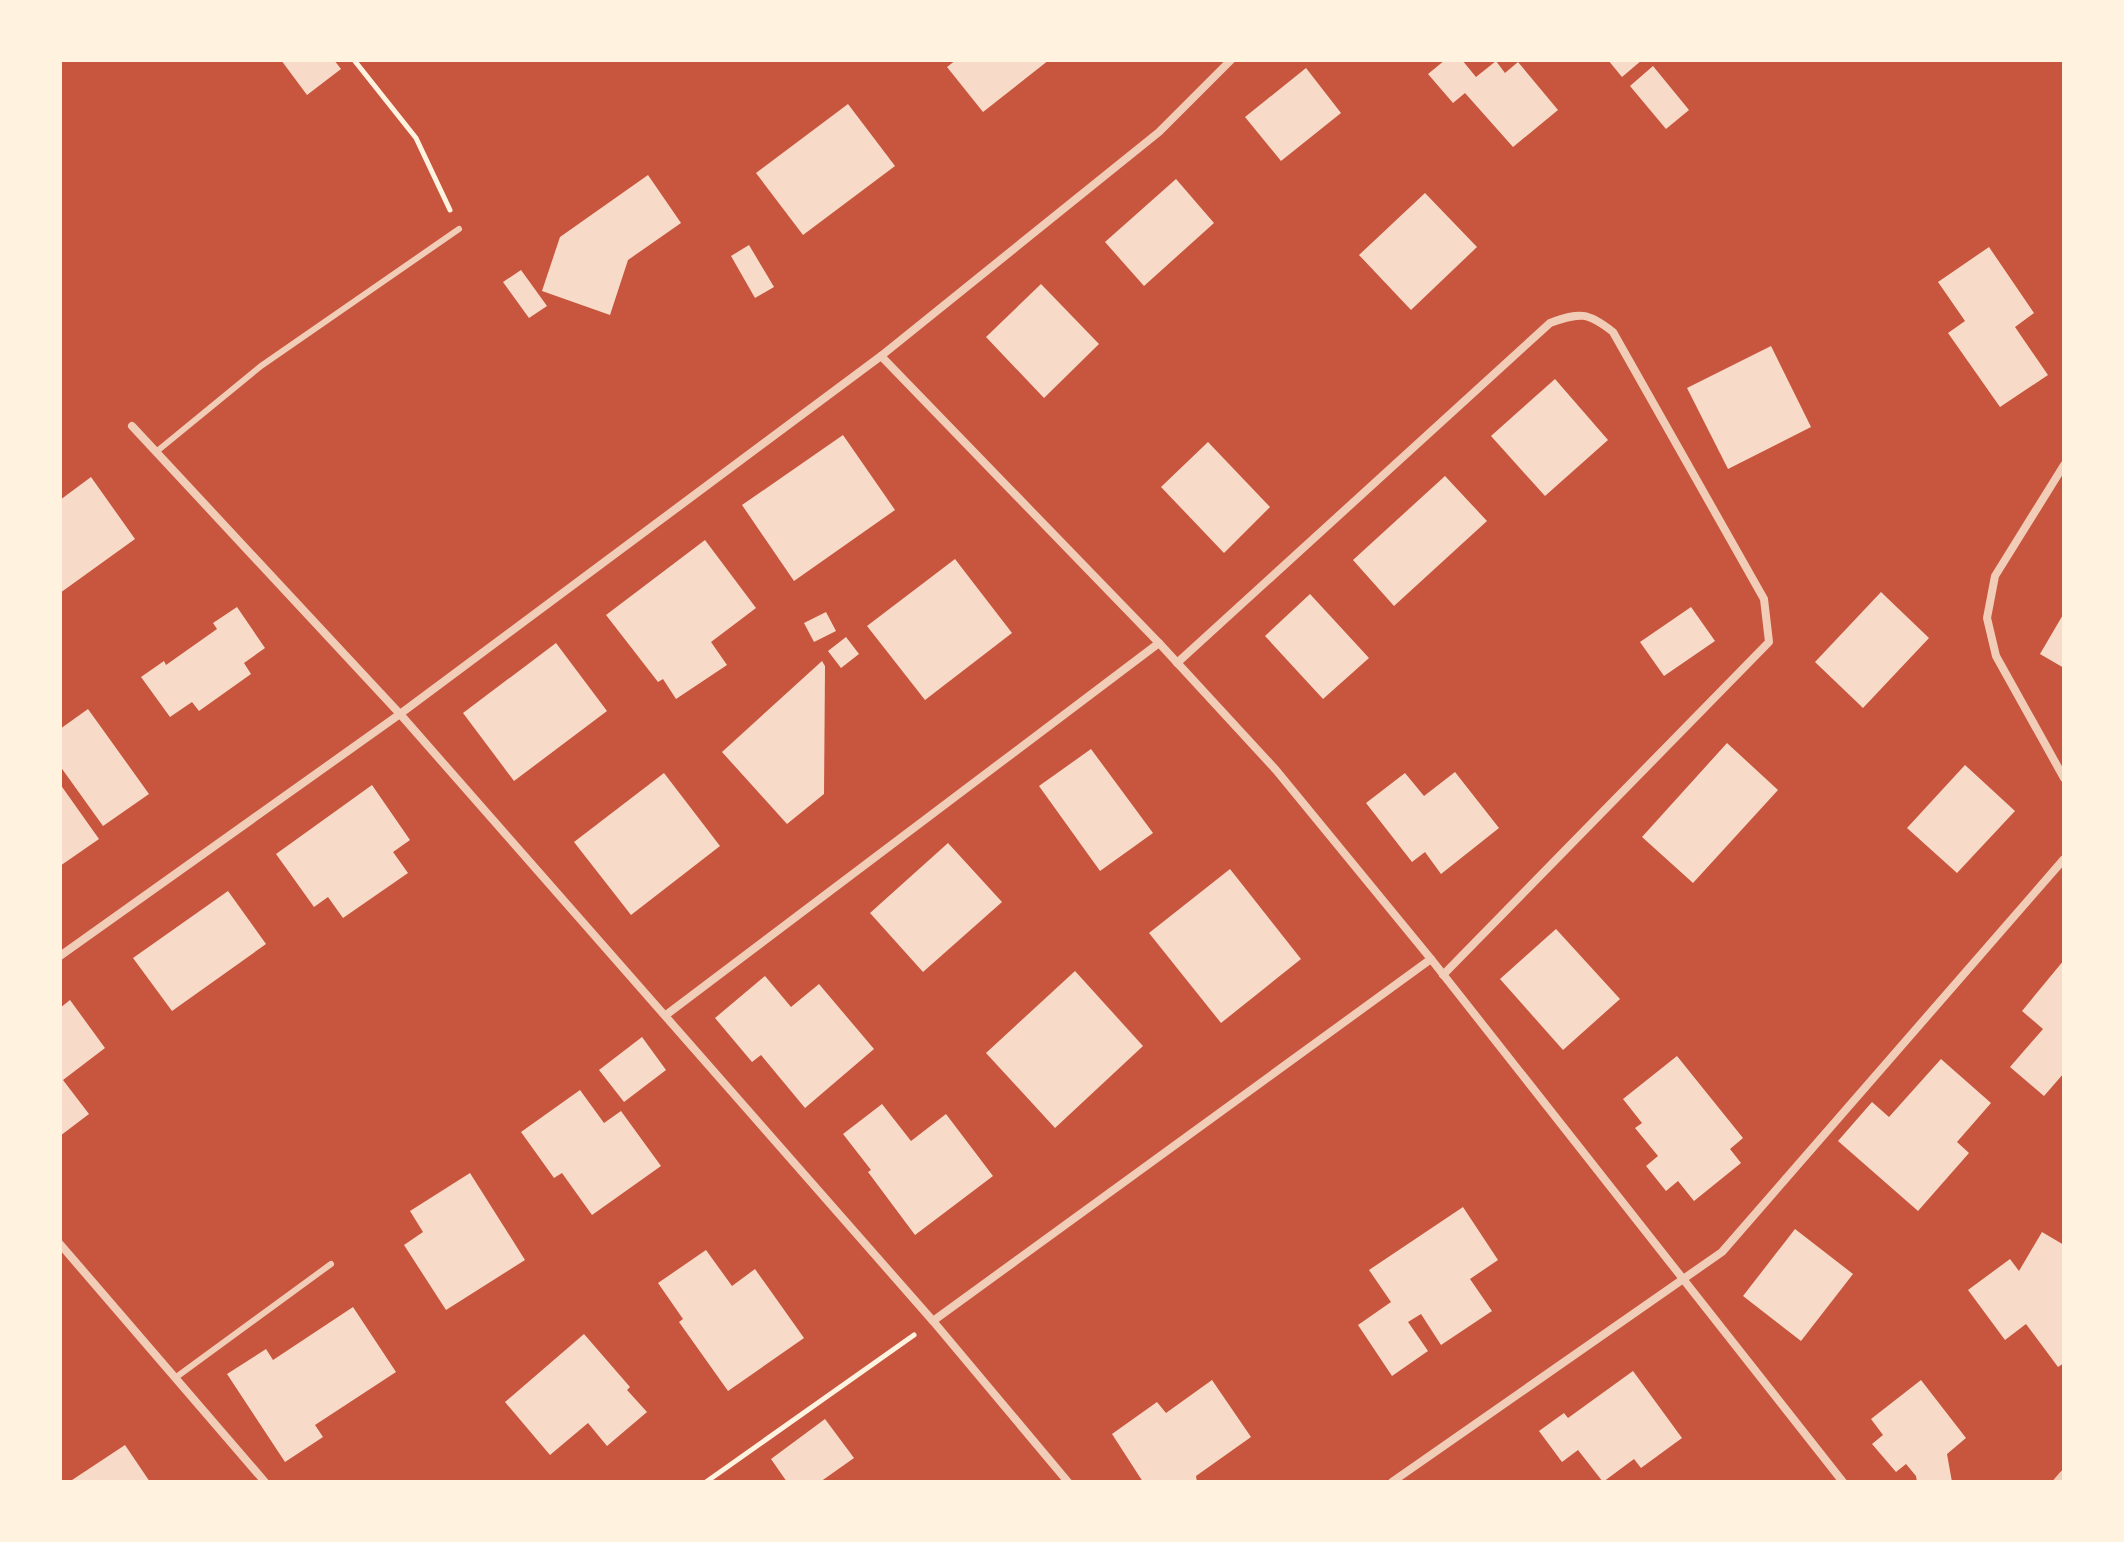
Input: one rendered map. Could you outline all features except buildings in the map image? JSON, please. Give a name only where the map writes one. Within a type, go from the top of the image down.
[{"type":"street","points":[[60,956],[400,714],[881,356],[1159,132],[1231,60]]},
{"type":"street","points":[[1177,663],[1550,323],[1574,314],[1595,318],[1613,332],[1764,599],[1769,642],[1443,975]]},
{"type":"street","points":[[881,356],[1159,643],[1276,770],[1431,959],[1843,1482]]},
{"type":"street","points":[[132,426],[400,714],[933,1321],[1068,1482]]},
{"type":"street","points":[[2064,465],[1995,576],[1987,618],[1996,656],[2064,778]]},
{"type":"street","points":[[666,1015],[1159,643]]},
{"type":"street","points":[[1392,1482],[1722,1252],[2064,859]]},
{"type":"street","points":[[933,1321],[1431,959]]},
{"type":"street","points":[[60,1244],[265,1482]]},
{"type":"street","points":[[2057,1482],[2064,1474]]},
{"type":"lane","points":[[156,452],[261,366],[459,229]]},
{"type":"lane","points":[[175,1378],[331,1264]]},
{"type":"path","points":[[354,60],[416,138],[459,229]]},
{"type":"path","points":[[706,1482],[933,1321]]}]
